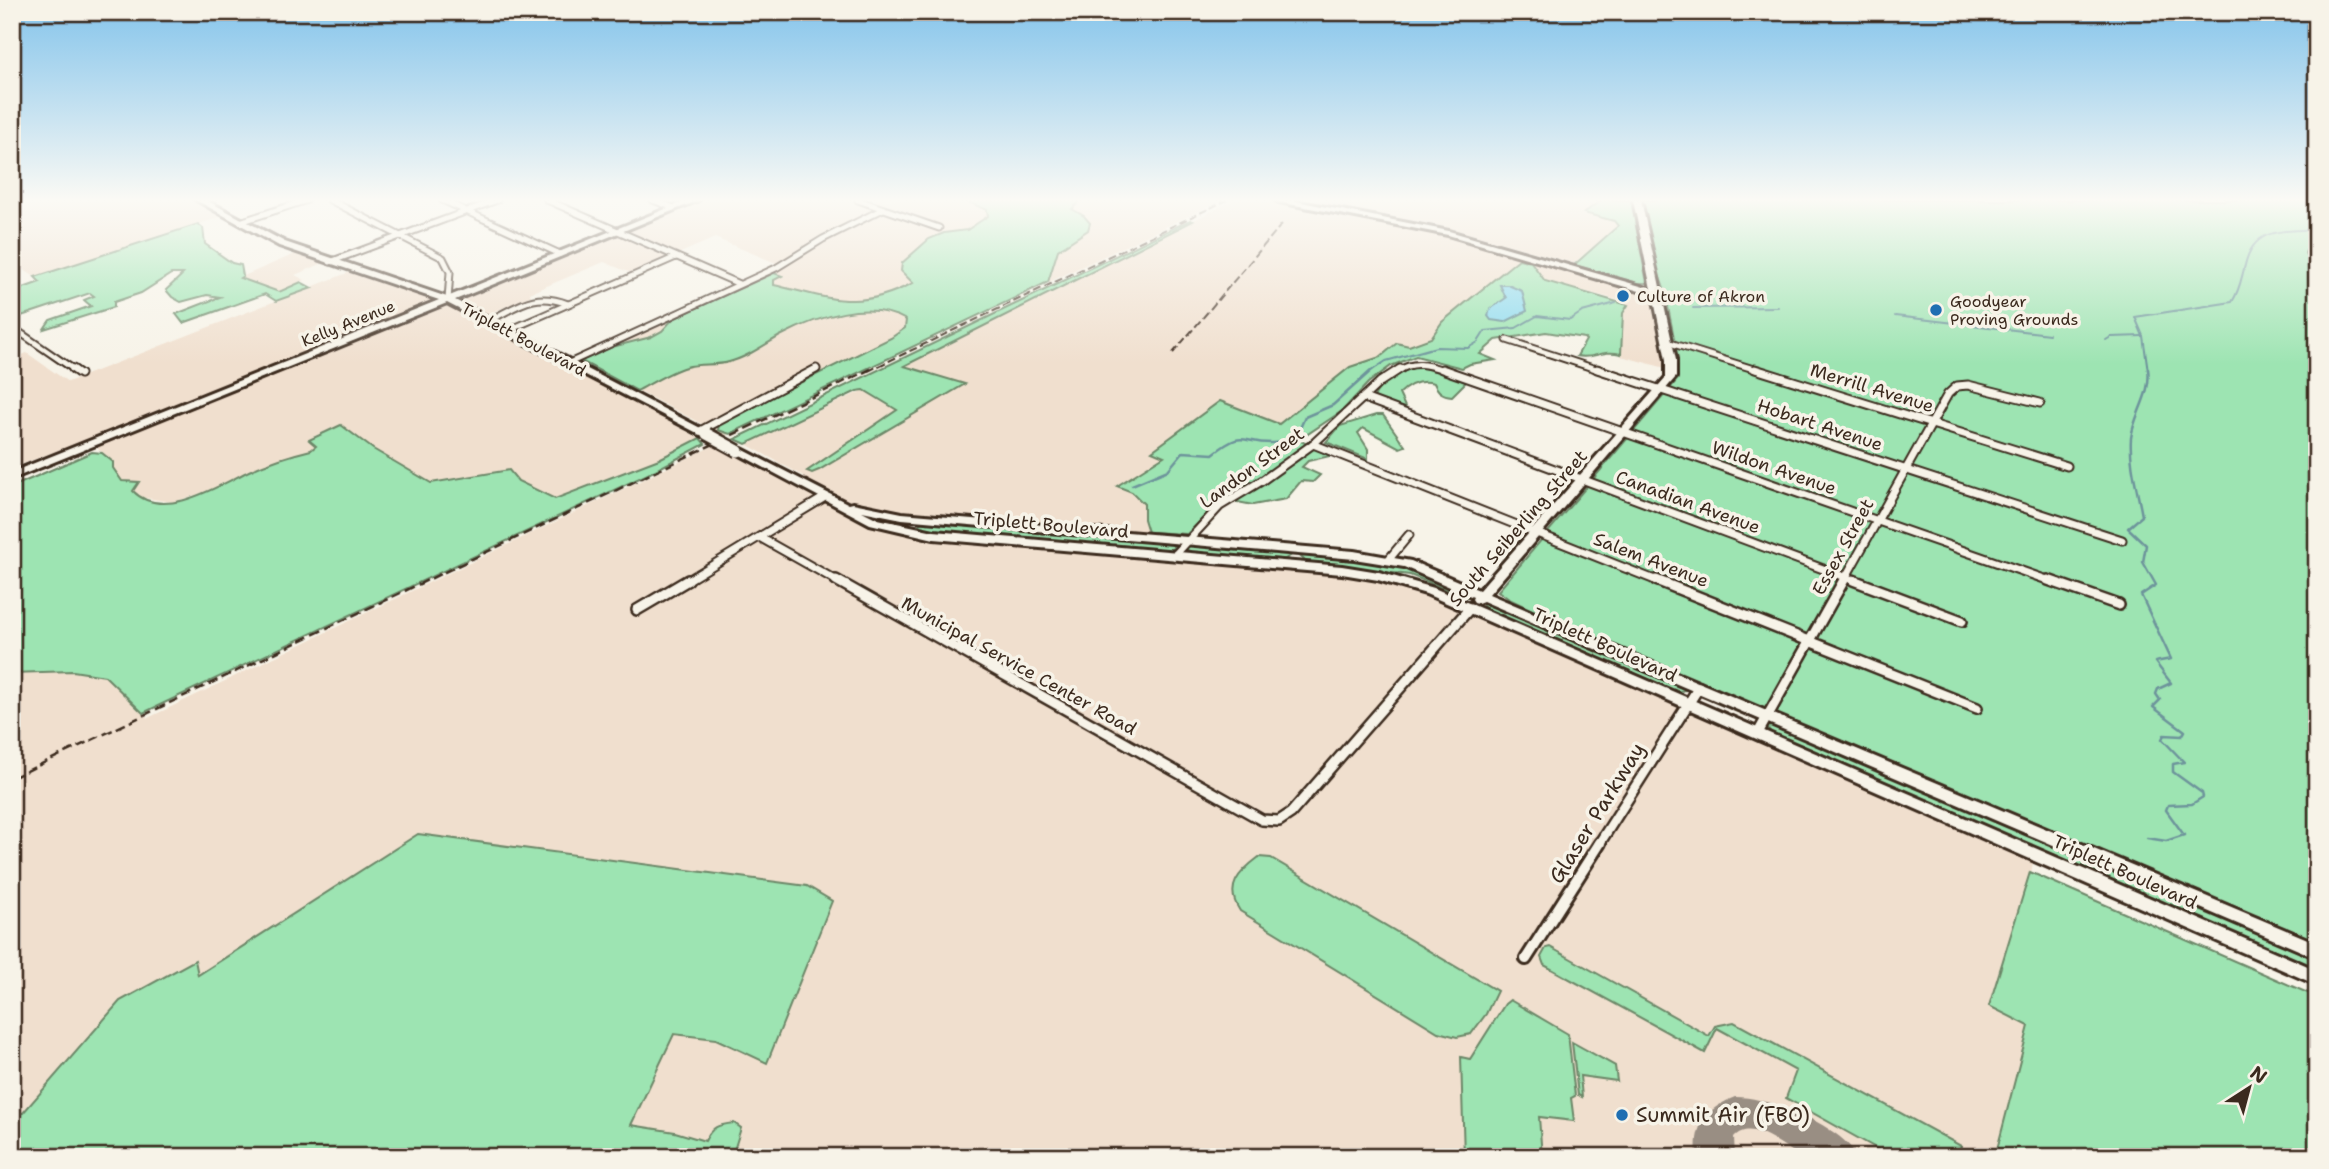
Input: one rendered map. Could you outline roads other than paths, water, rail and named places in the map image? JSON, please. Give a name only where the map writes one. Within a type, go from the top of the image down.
[{"type":"main road","name":"Triplett Boulevard","points":[[312,255],[447,300],[874,522],[915,533],[1379,576],[1430,591],[2317,978]]},
{"type":"main road","name":"Kelly Avenue","points":[[12,475],[559,255]]},
{"type":"main road","points":[[1523,255],[1656,293]]},
{"type":"main road","name":"South Seiberling Street","points":[[1470,608],[1662,390],[1672,373],[1648,255]]},
{"type":"main road","name":"Triplett Boulevard","points":[[838,503],[902,516],[1389,559],[1433,573],[1483,594],[2317,951]]},
{"type":"street","points":[[330,261],[348,255]]},
{"type":"street","points":[[435,255],[445,260],[450,272],[447,300]]},
{"type":"street","points":[[671,255],[739,284]]},
{"type":"street","points":[[569,363],[776,268],[798,255]]},
{"type":"street","points":[[507,331],[676,257]]},
{"type":"street","points":[[488,321],[539,297],[550,296],[568,304]]},
{"type":"street","points":[[12,327],[80,374]]},
{"type":"street","name":"Hobart Avenue","points":[[1507,340],[2122,540]]},
{"type":"street","name":"Merrill Avenue","points":[[1667,342],[2067,466]]},
{"type":"street","name":"Landon Street","points":[[1174,556],[1220,506],[1263,480],[1313,444],[1390,375],[1407,365],[1419,363]]},
{"type":"street","name":"Wildon Avenue","points":[[1419,363],[1433,365],[2119,605]]},
{"type":"street","points":[[704,433],[816,369]]},
{"type":"street","name":"Essex Street","points":[[1758,733],[1948,394],[1955,387],[1963,385],[2040,403]]},
{"type":"street","name":"Canadian Avenue","points":[[1364,398],[1962,621]]},
{"type":"street","name":"Salem Avenue","points":[[1313,444],[1977,708]]},
{"type":"street","points":[[637,610],[761,538],[825,497]]},
{"type":"street","points":[[1389,559],[1409,535]]},
{"type":"street","name":"Municipal Service Center Road","points":[[761,538],[1262,820]]},
{"type":"street","name":"South Seiberling Street","points":[[1262,820],[1279,821],[1291,813],[1470,608]]},
{"type":"street","name":"Glaser Parkway","points":[[1526,959],[1699,687]]},
{"type":"water","points":[[1500,285],[1508,285],[1522,291],[1527,311],[1505,322],[1491,320],[1488,316],[1490,309],[1506,298]]},
{"type":"waterway","points":[[2143,336],[2135,317],[2232,302],[2239,289],[2248,255]]},
{"type":"waterway","points":[[1371,371],[1386,361],[1436,347],[1468,348],[1478,342],[1485,331],[1516,328],[1537,316],[1570,320],[1582,312],[1616,303]]},
{"type":"waterway","points":[[1693,308],[1778,307]]},
{"type":"waterway","points":[[1895,316],[2049,334]]},
{"type":"waterway","points":[[2106,340],[2111,337],[2143,336]]},
{"type":"waterway","points":[[2143,336],[2148,371]]},
{"type":"waterway","points":[[1132,485],[1168,470],[1183,452],[1213,454],[1238,439],[1274,443],[1296,437],[1305,417],[1333,405],[1373,369]]},
{"type":"waterway","points":[[2147,838],[2166,841],[2184,835],[2166,810],[2168,805],[2192,804],[2203,797],[2202,793],[2173,772],[2173,764],[2184,762],[2162,739],[2164,735],[2182,736],[2185,731],[2153,707],[2160,700],[2156,694],[2158,689],[2171,683],[2155,662],[2171,659],[2141,595],[2156,585],[2143,562],[2146,545],[2128,528],[2142,516],[2131,438],[2147,387],[2148,369]]},
{"type":"railway","points":[[868,371],[1112,255]]},
{"type":"railway","points":[[1173,353],[1256,255]]},
{"type":"railway","points":[[12,778],[871,369]]},
{"type":"place","name":"Culture of Akron","points":[[1623,296]]},
{"type":"place","name":"Goodyear Proving Grounds","points":[[1936,310]]},
{"type":"place","name":"Summit Air (FBO)","points":[[1622,1115]]}]
